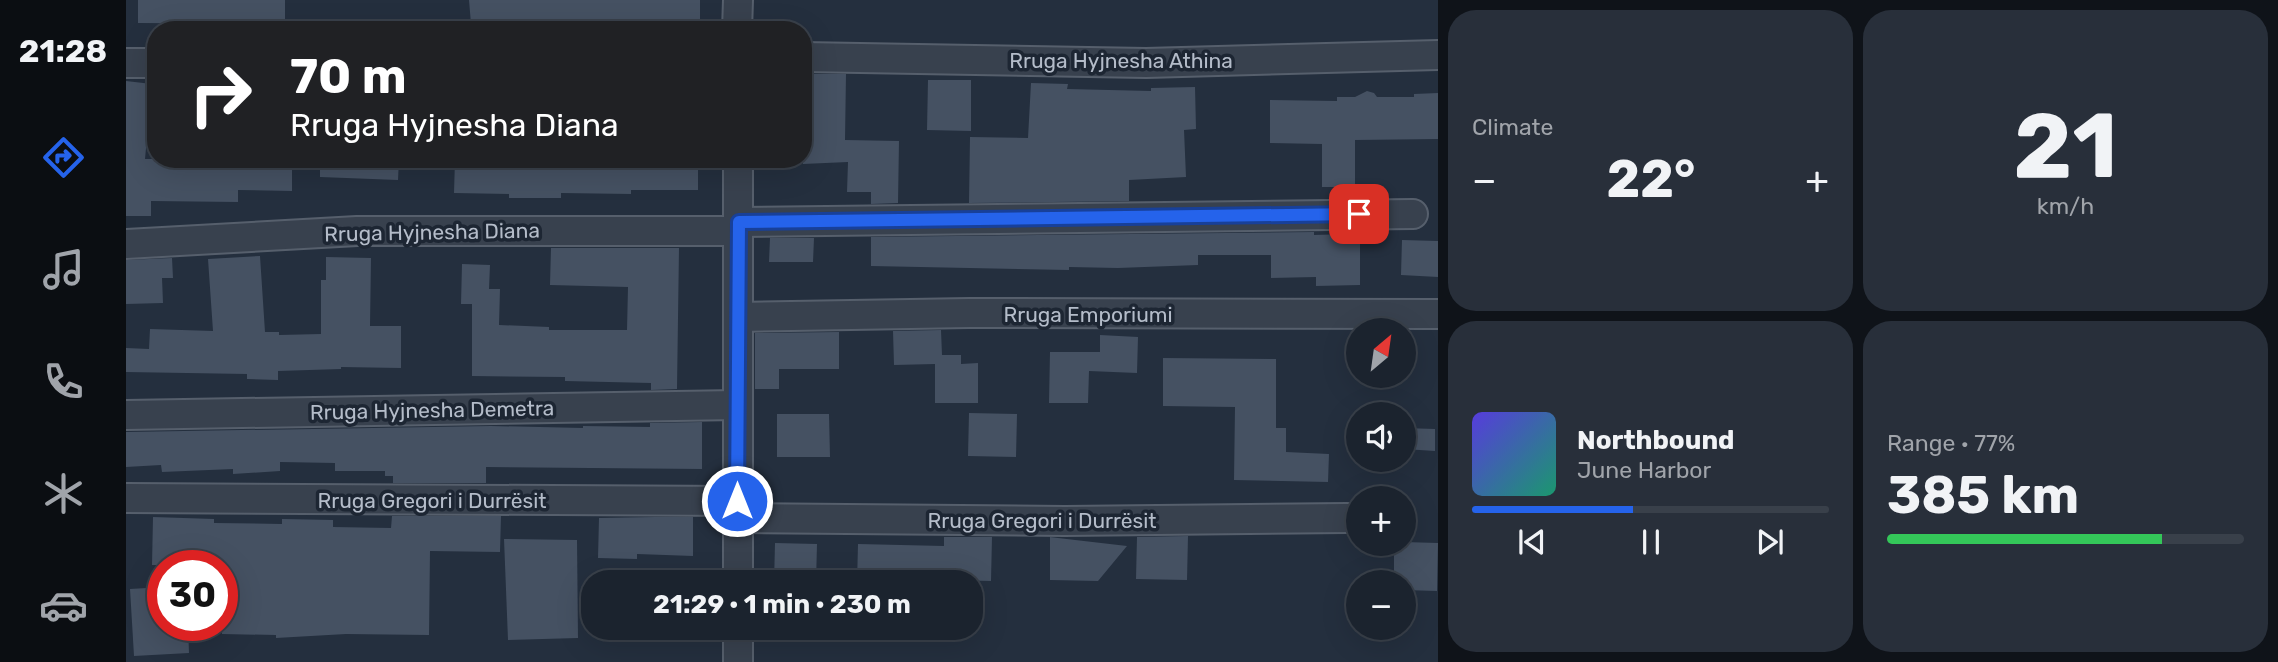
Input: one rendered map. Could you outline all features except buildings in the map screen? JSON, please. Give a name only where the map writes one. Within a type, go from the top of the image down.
[{"type":"street","points":[[737,21],[738,0]]},
{"type":"street","name":"Rruga Hyjnesha Athina","points":[[812,57],[1146,63],[1438,55]]},
{"type":"street","points":[[126,63],[147,63]]},
{"type":"street","points":[[738,168],[738,570]]},
{"type":"street","name":"Rruga Hyjnesha Diana","points":[[126,244],[357,231],[1413,214]]},
{"type":"street","name":"Rruga Emporiumi","points":[[738,317],[969,313],[1438,314]]},
{"type":"street","name":"Rruga Hyjnesha Demetra","points":[[126,415],[737,405]]},
{"type":"street","name":"Rruga Gregori i Durrësit","points":[[126,498],[738,510],[1065,522],[1346,518]]},
{"type":"street","points":[[738,640],[738,662]]},
{"type":"route","points":[[737,501],[739,222],[1359,214]]}]
